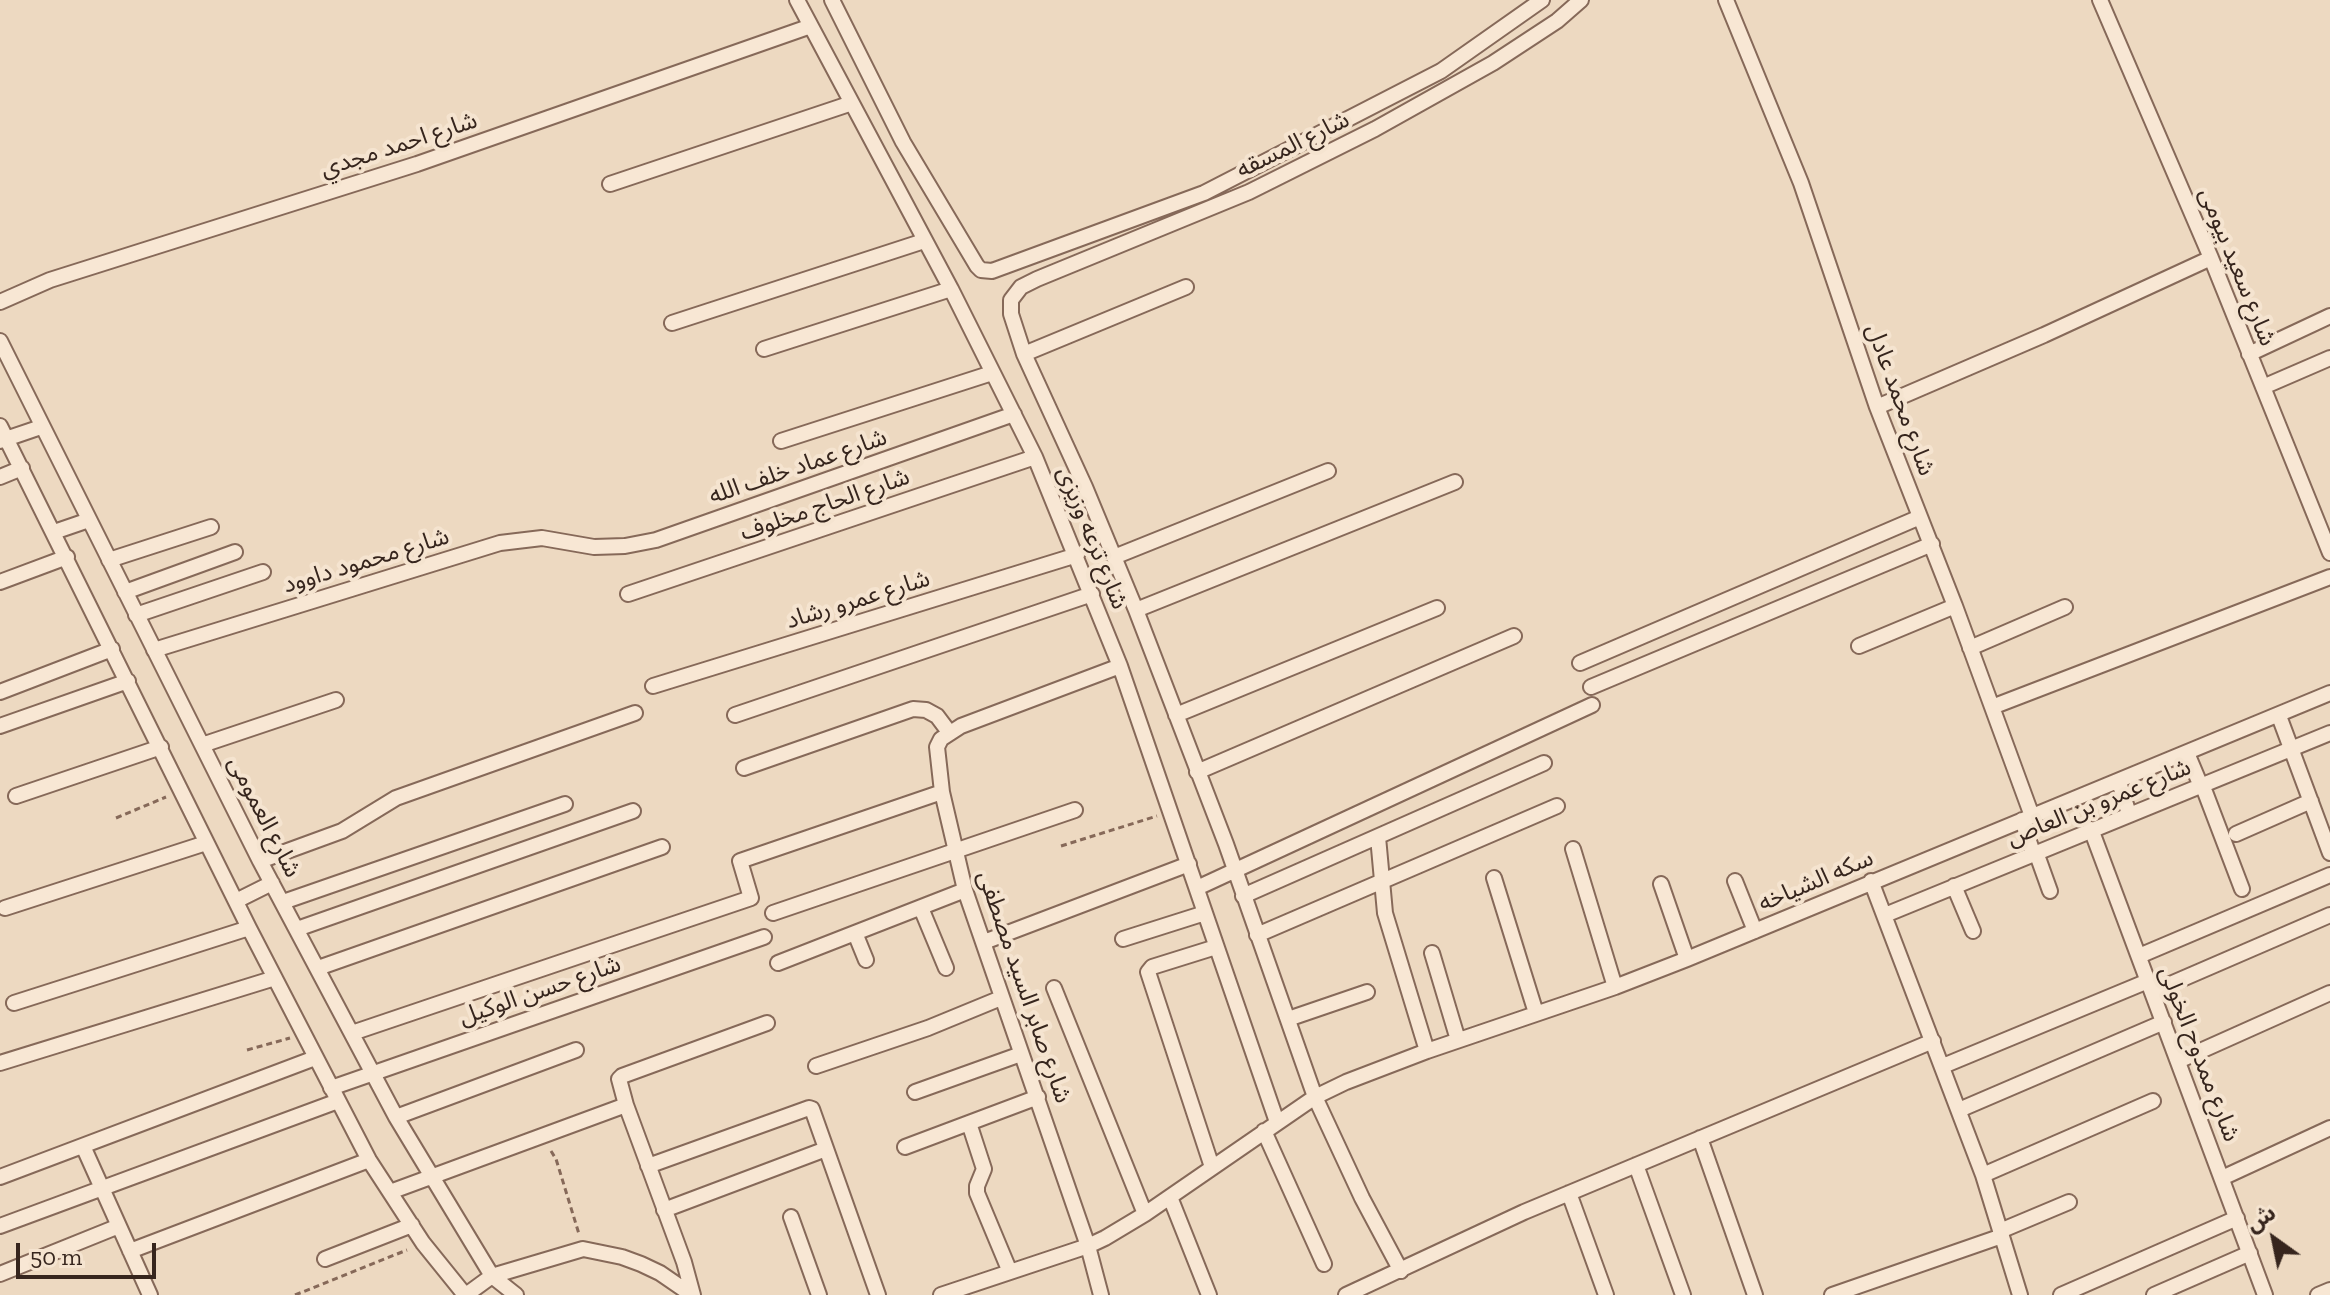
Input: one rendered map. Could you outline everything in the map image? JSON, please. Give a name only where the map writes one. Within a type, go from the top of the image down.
[{"type":"street","name":"شارع ترعه وزيزى","points":[[797,0],[951,289],[1035,457],[1077,555],[1120,666],[1277,1122]]},
{"type":"street","name":"شارع المسقه","points":[[832,0],[903,142],[977,266],[985,271],[1204,193],[1441,71],[1542,0]]},
{"type":"street","name":"شارع المسقه","points":[[1011,300],[1021,287],[1037,279],[1249,192],[1375,129],[1493,63],[1557,21],[1581,0]]},
{"type":"street","name":"شارع محمد عادل","points":[[1726,0],[1801,183],[1877,407],[1992,707],[2027,818],[2034,853],[2050,891]]},
{"type":"street","name":"شارع سعيد بيومى","points":[[2100,0],[2211,258],[2330,553]]},
{"type":"street","name":"شارع احمد مجدي","points":[[0,302],[50,280],[417,164],[811,26]]},
{"type":"street","points":[[610,184],[852,103]]},
{"type":"street","points":[[672,323],[924,241]]},
{"type":"street","points":[[1877,407],[2211,258]]},
{"type":"street","points":[[1024,354],[1186,287]]},
{"type":"street","points":[[764,349],[951,289]]},
{"type":"street","name":"شارع ترعه وزيزى","points":[[1011,300],[1011,314],[1024,354],[1085,487],[1136,610],[1315,1097],[1362,1198],[1401,1271]]},
{"type":"street","points":[[2249,354],[2330,316]]},
{"type":"street","name":"شارع العمومى","points":[[0,341],[260,861],[396,1117],[492,1276],[516,1295]]},
{"type":"street","points":[[2263,387],[2330,358]]},
{"type":"street","points":[[781,441],[992,373]]},
{"type":"street","name":"شارع عماد خلف الله","points":[[594,547],[625,546],[656,540],[1014,414]]},
{"type":"street","points":[[41,427],[2,436],[22,468],[67,557],[315,1058],[369,1160],[423,1243],[466,1295],[492,1276],[583,1249],[641,1264],[693,1295]]},
{"type":"street","name":"شارع الحاج مخلوف","points":[[628,594],[1035,457]]},
{"type":"street","points":[[0,477],[22,468]]},
{"type":"street","points":[[1114,557],[1328,471]]},
{"type":"street","points":[[1136,610],[1455,482]]},
{"type":"street","points":[[1580,663],[1920,517]]},
{"type":"street","points":[[54,532],[89,520]]},
{"type":"street","points":[[109,560],[211,527]]},
{"type":"street","name":"شارع محمود داوود","points":[[154,650],[500,543],[542,538],[594,547]]},
{"type":"street","points":[[1591,687],[1932,544]]},
{"type":"street","points":[[125,592],[235,552]]},
{"type":"street","name":"شارع عمرو رشاد","points":[[653,686],[1077,555]]},
{"type":"street","points":[[0,582],[67,557]]},
{"type":"street","points":[[136,615],[263,572]]},
{"type":"street","points":[[1992,707],[2330,577]]},
{"type":"street","points":[[735,715],[1092,594]]},
{"type":"street","points":[[1859,646],[1955,606]]},
{"type":"street","points":[[1970,648],[2065,607]]},
{"type":"street","points":[[1176,715],[1437,608]]},
{"type":"street","points":[[1197,772],[1514,636]]},
{"type":"street","points":[[0,692],[112,649]]},
{"type":"street","points":[[744,768],[913,709],[926,710],[937,716],[945,735],[1120,666]]},
{"type":"street","points":[[0,726],[128,681]]},
{"type":"street","name":"سكه الشياخه","points":[[1315,1097],[1427,1051],[1687,959],[2330,693]]},
{"type":"street","points":[[202,745],[336,700]]},
{"type":"street","points":[[1197,888],[1592,705]]},
{"type":"street","points":[[260,861],[342,831],[396,798],[635,713]]},
{"type":"street","points":[[2279,716],[2330,853]]},
{"type":"street","name":"شارع عمرو بن العاص","points":[[1885,915],[2330,733]]},
{"type":"street","name":"شارع صابر السيد مصطفى","points":[[945,735],[937,757],[965,890],[1038,1097],[1088,1246],[1101,1295]]},
{"type":"street","points":[[16,796],[161,747]]},
{"type":"street","points":[[2187,753],[2242,889]]},
{"type":"street","points":[[1243,896],[1544,763]]},
{"type":"street","points":[[2119,782],[2129,814]]},
{"type":"street","points":[[352,1033],[751,898],[740,861],[942,792]]},
{"type":"street","points":[[2236,834],[2311,801]]},
{"type":"street","points":[[283,902],[565,804]]},
{"type":"street","points":[[1257,935],[1557,806]]},
{"type":"street","points":[[773,913],[1075,810]]},
{"type":"street","points":[[297,929],[633,811]]},
{"type":"street","name":"شارع ممدوح الخولى","points":[[2091,829],[2265,1295]]},
{"type":"street","points":[[1378,837],[1385,913],[1427,1051]]},
{"type":"street","points":[[5,908],[206,843]]},
{"type":"street","points":[[318,968],[662,847]]},
{"type":"street","points":[[1573,849],[1615,987]]},
{"type":"street","points":[[984,942],[1189,864]]},
{"type":"street","points":[[2139,956],[2330,875]]},
{"type":"street","points":[[1494,878],[1536,1013]]},
{"type":"street","points":[[1735,881],[1755,931]]},
{"type":"street","points":[[1871,881],[1983,1175],[2020,1295]]},
{"type":"street","points":[[236,901],[272,883]]},
{"type":"street","points":[[1661,884],[1687,959]]},
{"type":"street","points":[[1954,886],[1973,931]]},
{"type":"street","points":[[778,963],[965,890]]},
{"type":"street","points":[[921,908],[946,968]]},
{"type":"street","points":[[1123,939],[1205,913]]},
{"type":"street","points":[[1943,1066],[2330,915]]},
{"type":"street","points":[[14,1003],[249,928]]},
{"type":"street","points":[[855,933],[866,960]]},
{"type":"street","name":"شارع حسن الوكيل","points":[[0,1226],[334,1094],[373,1073],[764,937]]},
{"type":"street","points":[[1212,1167],[1149,969],[1216,947]]},
{"type":"street","points":[[1432,953],[1458,1040]]},
{"type":"street","points":[[0,1063],[275,978]]},
{"type":"street","points":[[1054,988],[1145,1214]]},
{"type":"street","points":[[1288,1019],[1367,992]]},
{"type":"street","points":[[2178,1061],[2330,993]]},
{"type":"street","points":[[816,1066],[928,1028],[1001,998]]},
{"type":"street","points":[[1959,1110],[2164,1022]]},
{"type":"street","points":[[693,1295],[619,1079],[767,1023]]},
{"type":"street","points":[[1346,1295],[1569,1193],[1933,1041]]},
{"type":"street","points":[[396,1117],[576,1050]]},
{"type":"street","points":[[915,1092],[1021,1054]]},
{"type":"street","points":[[0,1177],[315,1058]]},
{"type":"street","points":[[905,1147],[1038,1097]]},
{"type":"street","points":[[941,1295],[962,1291],[1088,1246],[1145,1214],[1315,1097]]},
{"type":"street","points":[[1983,1175],[2153,1101]]},
{"type":"street","points":[[390,1192],[626,1105]]},
{"type":"street","points":[[648,1166],[812,1109],[878,1295]]},
{"type":"street","points":[[969,1123],[984,1169],[977,1193],[1010,1272]]},
{"type":"street","points":[[2222,1178],[2330,1128]]},
{"type":"street","points":[[1264,1131],[1324,1264]]},
{"type":"street","points":[[1700,1138],[1755,1295]]},
{"type":"street","points":[[83,1146],[150,1295]]},
{"type":"street","points":[[664,1210],[826,1149]]},
{"type":"street","points":[[130,1251],[369,1160]]},
{"type":"street","points":[[1636,1165],[1683,1295]]},
{"type":"street","points":[[1569,1193],[1606,1295]]},
{"type":"street","points":[[1170,1197],[1209,1295]]},
{"type":"street","points":[[1832,1295],[2001,1234],[2069,1202]]},
{"type":"street","points":[[791,1217],[819,1295]]},
{"type":"street","points":[[2061,1295],[2237,1218]]},
{"type":"street","points":[[325,1259],[412,1225]]},
{"type":"street","points":[[0,1274],[119,1226]]},
{"type":"street","points":[[2154,1295],[2250,1253]]},
{"type":"street","points":[[2318,1295],[2330,1290]]},
{"type":"path","points":[[116,818],[181,791]]},
{"type":"path","points":[[1061,846],[1171,812]]},
{"type":"path","points":[[247,1050],[304,1035]]},
{"type":"path","points":[[541,1135],[556,1159],[583,1249]]},
{"type":"path","points":[[295,1295],[423,1243]]}]
